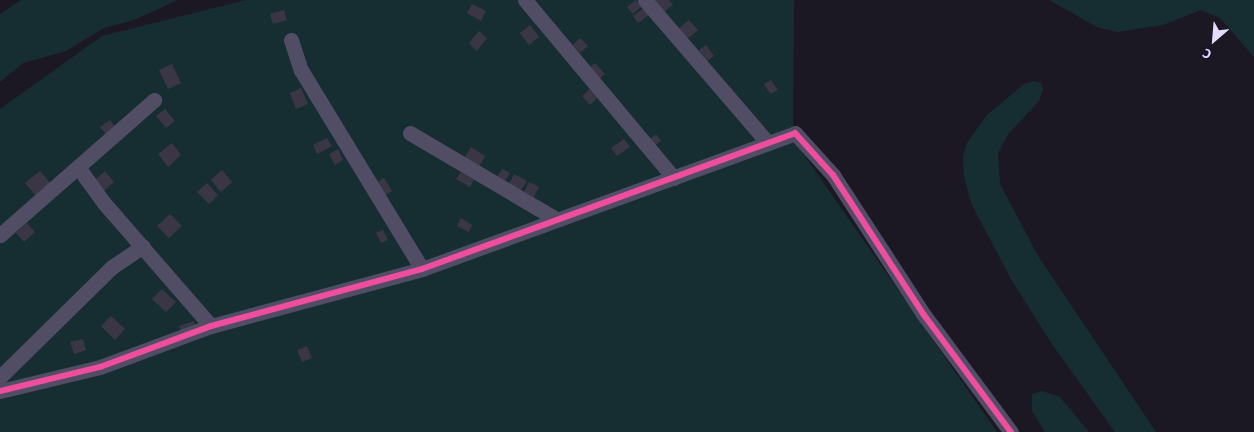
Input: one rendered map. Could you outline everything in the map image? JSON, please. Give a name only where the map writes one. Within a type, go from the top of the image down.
[{"type":"street","points":[[525,0],[674,178]]},
{"type":"street","points":[[645,0],[767,142]]},
{"type":"street","points":[[291,40],[301,70],[422,269]]},
{"type":"street","points":[[0,235],[154,100]]},
{"type":"street","points":[[410,133],[556,219]]},
{"type":"street","points":[[0,391],[100,366],[211,326],[422,269],[795,133],[827,168],[924,315],[1011,432]]},
{"type":"street","points":[[78,167],[104,203],[211,326]]},
{"type":"street","points":[[0,378],[112,267],[143,246]]},
{"type":"green space","points":[[21,0],[178,0],[134,20],[104,28],[66,51],[23,63],[0,82],[0,14]]},
{"type":"green space","points":[[246,0],[794,0],[793,139],[997,432],[0,432],[0,109],[102,36]]},
{"type":"green space","points":[[1049,0],[1254,0],[1254,57],[1220,18],[1201,10],[1163,25],[1118,32],[1097,27]]},
{"type":"green space","points":[[1034,81],[1041,83],[1043,89],[1039,101],[1009,133],[998,153],[1000,184],[1038,256],[1156,432],[1115,432],[1052,344],[1012,281],[971,203],[964,176],[963,156],[967,143],[987,115],[1024,84]]},
{"type":"green space","points":[[1042,391],[1060,397],[1089,432],[1045,432],[1032,411],[1032,394]]},
{"type":"building","points":[[636,0],[641,7],[633,14],[627,7]]},
{"type":"building","points":[[656,0],[669,0],[673,5],[662,13],[653,2]]},
{"type":"building","points":[[472,4],[486,11],[481,21],[467,13]]},
{"type":"building","points":[[644,8],[649,15],[638,23],[633,16]]},
{"type":"building","points":[[284,10],[287,20],[273,24],[270,14]]},
{"type":"building","points":[[689,20],[698,30],[685,41],[677,30]]},
{"type":"building","points":[[530,25],[539,37],[529,45],[520,33]]},
{"type":"building","points":[[479,31],[487,38],[477,51],[469,43]]},
{"type":"building","points":[[580,38],[588,46],[580,53],[573,45]]},
{"type":"building","points":[[706,45],[714,56],[707,61],[699,50]]},
{"type":"building","points":[[595,63],[605,74],[597,81],[587,70]]},
{"type":"building","points":[[172,64],[181,83],[168,89],[159,70]]},
{"type":"building","points":[[771,80],[778,90],[770,94],[764,84]]},
{"type":"building","points":[[301,88],[308,104],[296,109],[290,93]]},
{"type":"building","points":[[590,89],[597,98],[590,105],[582,96]]},
{"type":"building","points":[[165,109],[175,121],[166,128],[156,116]]},
{"type":"building","points":[[110,120],[115,127],[106,134],[100,127]]},
{"type":"building","points":[[656,134],[661,141],[654,146],[649,140]]},
{"type":"building","points":[[327,138],[332,146],[317,154],[313,145]]},
{"type":"building","points":[[624,139],[630,147],[617,156],[611,148]]},
{"type":"building","points":[[172,143],[181,155],[168,167],[158,154]]},
{"type":"building","points":[[471,147],[485,156],[478,169],[463,160]]},
{"type":"building","points":[[338,149],[343,160],[335,165],[329,154]]},
{"type":"building","points":[[502,169],[510,173],[505,181],[497,177]]},
{"type":"building","points":[[222,170],[232,182],[221,192],[211,180]]},
{"type":"building","points":[[40,171],[51,184],[36,196],[25,183]]},
{"type":"building","points":[[105,171],[114,182],[104,191],[95,180]]},
{"type":"building","points":[[461,172],[474,180],[470,187],[456,179]]},
{"type":"building","points":[[514,174],[527,181],[521,190],[509,184]]},
{"type":"building","points":[[384,178],[392,191],[384,196],[375,183]]},
{"type":"building","points":[[529,182],[539,187],[534,197],[524,192]]},
{"type":"building","points":[[207,183],[218,195],[209,204],[197,192]]},
{"type":"building","points":[[170,214],[182,226],[169,238],[157,226]]},
{"type":"building","points":[[461,218],[472,225],[469,232],[457,226]]},
{"type":"building","points":[[27,223],[35,232],[24,242],[16,233]]},
{"type":"building","points":[[383,230],[388,240],[381,243],[376,233]]},
{"type":"building","points":[[162,289],[176,302],[166,312],[152,299]]},
{"type":"building","points":[[111,316],[125,329],[115,340],[101,326]]},
{"type":"building","points":[[194,321],[196,328],[181,332],[179,326]]},
{"type":"building","points":[[83,339],[86,350],[74,354],[70,342]]},
{"type":"building","points":[[307,346],[312,358],[302,362],[297,350]]},
{"type":"cycle path","points":[[0,391],[100,367],[211,326],[422,269],[795,133],[833,175],[924,315],[1011,432]]}]
